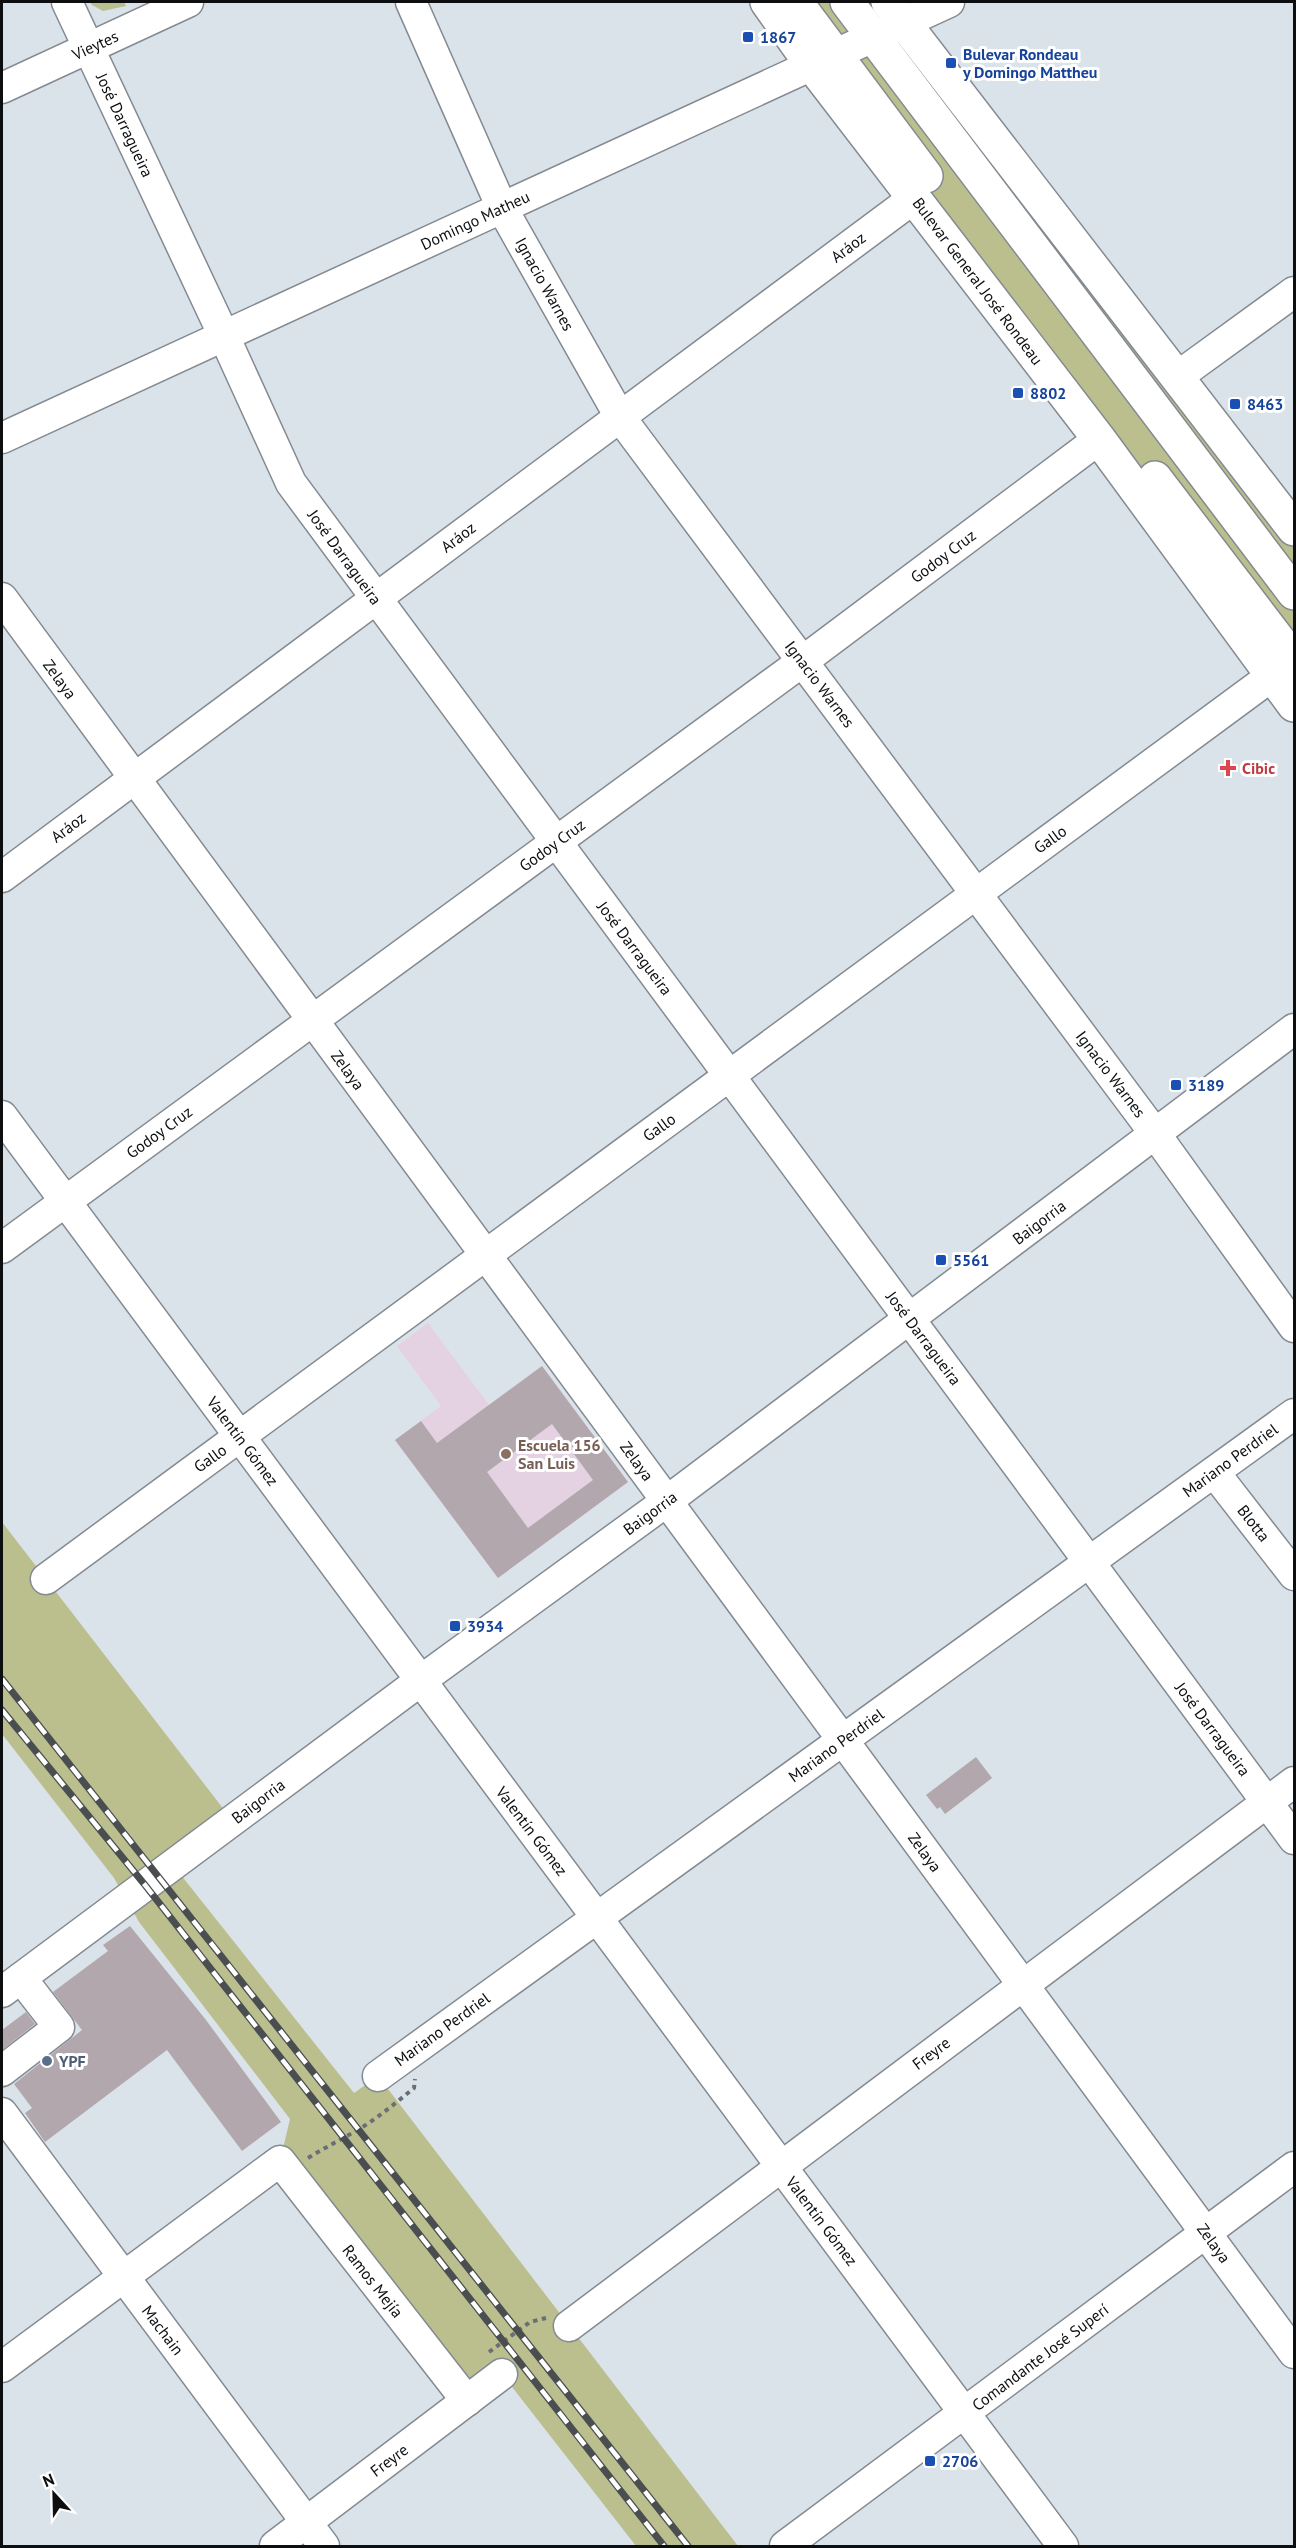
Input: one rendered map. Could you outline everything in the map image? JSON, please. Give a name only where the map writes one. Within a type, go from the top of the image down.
[{"type":"main road","name":"Bulevar General José Rondeau","points":[[766,2],[823,58],[978,247],[1232,579],[1284,668],[1294,705]]},
{"type":"main road","name":"Bulevar General José Rondeau","points":[[796,2],[823,58],[914,198],[1099,439],[1241,632],[1284,668]]},
{"type":"main road","points":[[847,2],[1294,593]]},
{"type":"main road","points":[[896,12],[1294,529]]},
{"type":"main road","points":[[989,133],[1083,315]]},
{"type":"main road","points":[[1232,579],[1241,632]]},
{"type":"street","name":"José Darragueira","points":[[67,2],[291,483],[1294,1839]]},
{"type":"street","name":"Vieytes","points":[[2,88],[188,2]]},
{"type":"street","name":"Ignacio Warnes","points":[[411,2],[502,208],[620,417],[1156,1135],[1294,1328]]},
{"type":"street","name":"Domingo Matheu","points":[[2,438],[873,36],[896,12],[949,2]]},
{"type":"street","name":"Aráoz","points":[[2,877],[914,198]]},
{"type":"street","points":[[1178,377],[1294,292]]},
{"type":"street","name":"Godoy Cruz","points":[[2,1248],[803,661],[1099,439]]},
{"type":"street","name":"Zelaya","points":[[2,598],[133,779],[1294,2352]]},
{"type":"street","name":"Gallo","points":[[46,1580],[1284,668]]},
{"type":"street","name":"Baigorria","points":[[11,1985],[420,1681],[666,1502],[1294,1029]]},
{"type":"street","name":"Valentín Gómez","points":[[2,1116],[1063,2547]]},
{"type":"street","name":"Mariano Perdriel","points":[[378,2076],[1294,1414]]},
{"type":"street","name":"Blotta","points":[[1214,1472],[1294,1575]]},
{"type":"street","name":"Freyre","points":[[560,2321],[781,2166],[1294,1782]]},
{"type":"street","points":[[2,2071],[59,2027],[11,1985]]},
{"type":"street","name":"Machain","points":[[2,2114],[324,2547]]},
{"type":"street","points":[[2,2367],[123,2275],[280,2161]]},
{"type":"street","name":"Ramos Mejía","points":[[280,2161],[467,2401]]},
{"type":"street","name":"Comandante José Superí","points":[[785,2547],[1294,2167]]},
{"type":"street","name":"Freyre","points":[[275,2547],[467,2401],[494,2364]]},
{"type":"path","points":[[280,2161],[303,2161],[342,2137],[360,2129],[407,2094],[414,2088],[416,2076],[402,2058]]},
{"type":"path","points":[[494,2364],[530,2322],[560,2321]]},
{"type":"shaded area","name":"Escuela 156 San Luis","points":[[428,1323],[489,1405],[542,1366],[628,1482],[498,1578],[395,1440],[441,1406],[397,1346]]},
{"type":"green space","points":[[90,2],[124,2],[126,6],[103,11]]},
{"type":"green space","points":[[767,2],[888,2],[1294,529],[1294,705]]},
{"type":"green space","points":[[2,1522],[232,1820],[173,1865],[354,2093],[378,2076],[738,2546],[636,2546],[502,2374],[467,2401],[280,2161],[290,2119],[139,1922],[114,1878],[2,1734]]},
{"type":"building","name":"Escuela 156 San Luis","points":[[542,1366],[628,1482],[498,1578],[395,1440],[421,1421],[437,1443]],"holes":[[[552,1424],[593,1480],[528,1528],[487,1472]]]},
{"type":"building","points":[[976,1757],[992,1778],[945,1814],[940,1807],[937,1809],[926,1795]]},
{"type":"building","points":[[130,1926],[206,2020],[281,2122],[242,2151],[167,2050],[45,2142],[25,2113],[32,2108],[14,2084],[82,2030],[53,1992],[108,1951],[103,1945]]},
{"type":"building","points":[[26,2012],[35,2024],[2,2050],[2,2030]]},
{"type":"railway","points":[[2,1679],[688,2546]]},
{"type":"railway","points":[[2,1710],[145,1885],[664,2546]]},
{"type":"place","name":"1867","points":[[748,37]]},
{"type":"place","name":"Bulevar Rondeau y Domingo Mattheu","points":[[951,63]]},
{"type":"place","name":"8802","points":[[1018,393]]},
{"type":"place","name":"8463","points":[[1235,404]]},
{"type":"place","name":"Cibic","points":[[1228,768]]},
{"type":"place","name":"3189","points":[[1176,1085]]},
{"type":"place","name":"5561","points":[[941,1260]]},
{"type":"place","name":"Escuela 156 San Luis","points":[[506,1454]]},
{"type":"place","name":"3934","points":[[455,1626]]},
{"type":"place","name":"YPF","points":[[47,2061]]},
{"type":"place","name":"2706","points":[[930,2461]]}]
